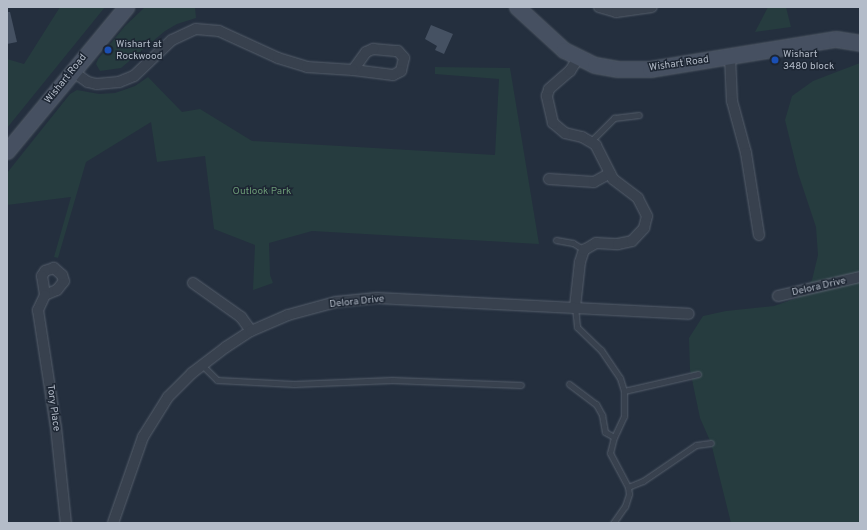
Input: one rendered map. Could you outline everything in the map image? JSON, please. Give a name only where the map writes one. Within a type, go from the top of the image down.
[{"type":"street","name":"Wishart Road","points":[[7,151],[126,7]]},
{"type":"street","name":"Wishart Road","points":[[517,7],[552,41],[578,58],[618,69],[650,69],[836,39],[860,42]]},
{"type":"street","points":[[599,7],[616,12],[652,7]]},
{"type":"street","points":[[72,71],[88,82],[119,82],[134,76],[172,40],[196,29],[219,31],[278,58],[307,67],[353,70],[393,75],[401,71],[404,58],[394,50],[373,49],[366,52],[353,70]]},
{"type":"street","points":[[730,56],[732,101],[746,154],[759,235]]},
{"type":"street","points":[[576,307],[580,262],[584,250],[596,243],[627,243],[637,238],[644,228],[647,216],[642,203],[610,173],[601,152],[591,141],[558,129],[550,114],[547,96],[552,84],[570,71],[578,58]]},
{"type":"street","points":[[549,179],[594,182],[610,173]]},
{"type":"street","name":"Delora Drive","points":[[778,296],[860,277]]},
{"type":"street","points":[[193,283],[241,317],[251,331]]},
{"type":"street","name":"Tory Place","points":[[45,295],[38,310],[56,427],[66,523]]},
{"type":"street","name":"Delora Drive","points":[[113,523],[143,437],[154,417],[175,389],[202,365],[251,331],[288,315],[336,302],[377,298],[576,307],[688,314]]},
{"type":"lane","points":[[591,141],[614,118],[639,115]]},
{"type":"lane","points":[[556,240],[573,243],[584,250]]},
{"type":"lane","points":[[576,307],[577,327],[601,350],[620,378],[624,391],[624,416],[614,438],[610,454],[612,461],[628,487],[625,506],[613,523]]},
{"type":"lane","points":[[202,365],[218,380],[294,384],[392,380],[521,385]]},
{"type":"lane","points":[[624,391],[698,374]]},
{"type":"lane","points":[[569,384],[600,408],[605,432],[614,438]]},
{"type":"lane","points":[[628,487],[643,481],[696,445],[711,443]]},
{"type":"green space","points":[[60,7],[105,7],[7,128],[7,59],[24,64]]},
{"type":"green space","points":[[145,7],[195,7],[196,18],[177,24],[165,31],[121,68],[100,71],[96,64],[98,59],[125,26]]},
{"type":"green space","points":[[768,7],[786,7],[791,27],[755,32]]},
{"type":"green space","points":[[860,63],[860,523],[731,523],[711,443],[700,418],[690,370],[689,338],[703,316],[726,311],[774,306],[797,298],[812,280],[818,255],[816,227],[798,173],[785,120],[792,96],[813,81]]},
{"type":"green space","name":"Outlook Park","points":[[435,67],[510,68],[539,244],[312,231],[269,243],[270,275],[273,283],[253,290],[255,245],[214,229],[205,156],[157,162],[151,122],[86,162],[58,258],[54,257],[71,197],[7,205],[7,173],[70,94],[77,90],[99,94],[115,93],[135,86],[148,77],[182,112],[200,109],[252,141],[495,155],[499,79],[435,74]]},
{"type":"building","points":[[7,12],[10,12],[17,42],[7,44]]},
{"type":"building","points":[[431,25],[453,34],[444,54],[435,50],[437,46],[425,39]]},
{"type":"place","name":"Wishart at Rockwood","points":[[108,50]]},
{"type":"place","name":"Wishart 3480 block","points":[[775,60]]}]
